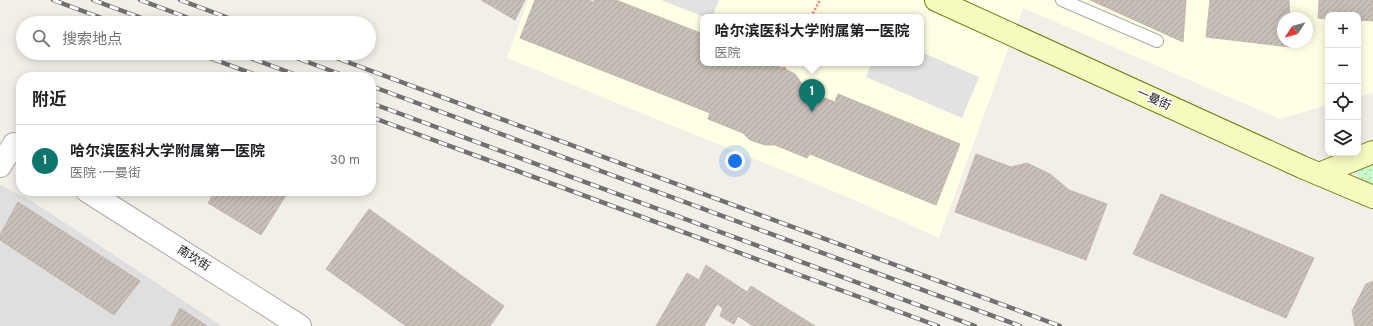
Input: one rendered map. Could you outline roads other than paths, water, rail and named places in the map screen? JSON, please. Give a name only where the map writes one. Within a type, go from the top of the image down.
[{"type":"main road","name":"一曼街","points":[[936,0],[1373,197]]},
{"type":"main road","points":[[1361,143],[1373,138]]},
{"type":"main road","points":[[1311,170],[1373,152]]},
{"type":"main road","points":[[1311,170],[1331,156]]},
{"type":"street","points":[[0,166],[12,144]]},
{"type":"street","name":"南坎街","points":[[95,196],[300,326]]},
{"type":"lane","points":[[1062,0],[1157,41]]},
{"type":"railway","points":[[53,0],[96,16]]},
{"type":"railway","points":[[93,0],[136,16]]},
{"type":"railway","points":[[140,0],[183,16]]},
{"type":"railway","points":[[180,0],[223,16]]},
{"type":"railway","points":[[215,60],[248,72]]},
{"type":"railway","points":[[256,60],[288,72]]},
{"type":"railway","points":[[302,60],[334,72]]},
{"type":"railway","points":[[342,60],[374,72]]},
{"type":"railway","points":[[376,73],[1060,326]]},
{"type":"railway","points":[[376,88],[1020,326]]},
{"type":"railway","points":[[376,105],[975,326]]},
{"type":"railway","points":[[376,119],[938,326]]},
{"type":"place","name":"哈尔滨医科大学附属第一医院","points":[[812,112]]}]
